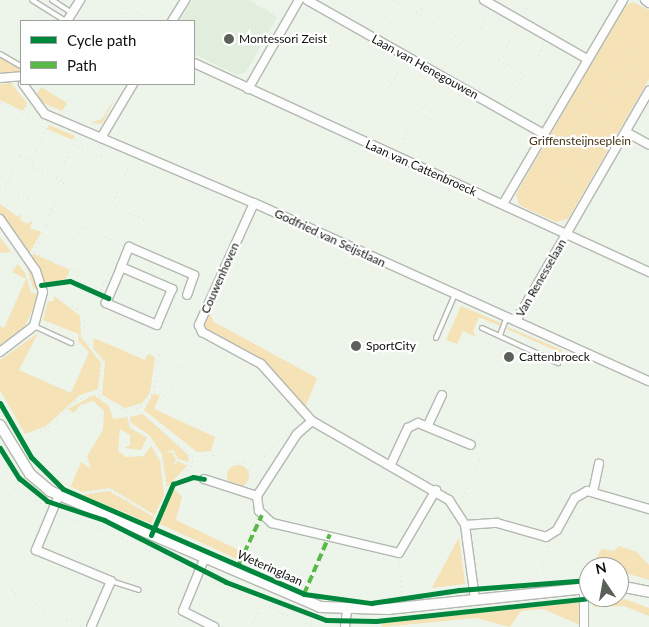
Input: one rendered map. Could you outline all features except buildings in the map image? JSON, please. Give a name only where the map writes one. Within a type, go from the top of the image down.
[{"type":"street","points":[[68,20],[80,0]]},
{"type":"street","points":[[173,20],[185,0]]},
{"type":"street","points":[[248,90],[299,0]]},
{"type":"street","name":"Laan van Henegouwen","points":[[307,0],[373,39],[408,55],[544,134]]},
{"type":"street","points":[[484,0],[587,59]]},
{"type":"street","points":[[503,204],[623,0]]},
{"type":"street","points":[[645,0],[649,3]]},
{"type":"street","name":"Laan van Cattenbroeck","points":[[195,64],[248,90],[503,204],[649,272]]},
{"type":"street","points":[[0,78],[20,79]]},
{"type":"street","name":"Godfried van Seijstlaan","points":[[24,85],[31,99],[57,120],[254,203],[649,381]]},
{"type":"street","points":[[101,138],[132,85]]},
{"type":"street","points":[[566,234],[648,92]]},
{"type":"street","points":[[626,132],[649,145]]},
{"type":"street","name":"Couwenhoven","points":[[254,203],[199,325],[202,332],[262,364],[309,423],[391,464],[436,490],[458,510],[465,525],[475,600]]},
{"type":"street","points":[[0,219],[30,255],[43,292],[34,326],[0,352]]},
{"type":"street","name":"Van Renesselaan","points":[[516,321],[566,234]]},
{"type":"street","points":[[121,267],[172,289],[156,325],[106,303],[129,247],[137,250]]},
{"type":"street","name":"Couwenhoven","points":[[137,250],[194,275],[187,295]]},
{"type":"street","points":[[428,425],[442,395]]},
{"type":"street","points":[[257,496],[309,423]]},
{"type":"street","points":[[391,464],[408,428],[418,423],[428,425],[471,445]]},
{"type":"street","name":"Weteringlaan","points":[[0,425],[30,474],[58,499],[205,558],[296,599],[347,611],[579,589]]},
{"type":"street","points":[[592,492],[599,464]]},
{"type":"street","points":[[204,479],[240,494],[257,496]]},
{"type":"street","points":[[257,496],[264,518],[280,527],[340,536],[399,553],[436,490]]},
{"type":"street","points":[[465,525],[497,524],[546,537],[557,530],[578,494],[592,492],[649,509]]},
{"type":"street","points":[[58,499],[36,550],[111,581],[91,627]]},
{"type":"street","points":[[205,558],[183,611],[214,627]]},
{"type":"street","points":[[629,588],[649,592]]},
{"type":"street","points":[[586,607],[585,625],[595,627]]},
{"type":"street","points":[[344,627],[347,611]]},
{"type":"lane","points":[[32,0],[65,20]]},
{"type":"lane","points":[[52,0],[72,13]]},
{"type":"lane","points":[[0,54],[20,65]]},
{"type":"lane","points":[[436,338],[455,294]]},
{"type":"lane","points":[[500,335],[507,317]]},
{"type":"lane","points":[[34,326],[71,343]]},
{"type":"lane","points":[[482,328],[558,362]]},
{"type":"lane","points":[[111,581],[139,590]]},
{"type":"path","points":[[120,20],[132,0]]},
{"type":"path","points":[[251,0],[287,22]]},
{"type":"path","points":[[373,39],[393,0],[524,74],[504,111]]},
{"type":"path","points":[[418,14],[426,0]]},
{"type":"path","points":[[499,60],[532,0]]},
{"type":"path","points":[[118,5],[126,10]]},
{"type":"path","points":[[34,20],[42,6]]},
{"type":"path","points":[[476,37],[493,6]]},
{"type":"path","points":[[128,7],[150,20]]},
{"type":"path","points":[[0,17],[20,29]]},
{"type":"path","points":[[530,68],[548,37]]},
{"type":"path","points":[[420,114],[440,74],[463,39]]},
{"type":"path","points":[[625,46],[640,55],[625,81],[566,183],[550,173],[625,46]]},
{"type":"path","points":[[408,55],[385,95],[437,122]]},
{"type":"path","points":[[587,59],[648,92]]},
{"type":"path","points":[[57,120],[79,85]]},
{"type":"path","points":[[600,125],[573,110],[582,96],[608,111]]},
{"type":"path","points":[[24,112],[31,99]]},
{"type":"path","points":[[396,156],[415,111]]},
{"type":"path","points":[[48,124],[32,160],[33,168],[64,182]]},
{"type":"path","points":[[544,134],[604,168]]},
{"type":"path","points":[[0,135],[22,144],[20,155],[5,188]]},
{"type":"path","points":[[76,135],[60,171],[67,174],[64,182],[46,225],[30,255],[72,269],[82,286]]},
{"type":"path","points":[[73,144],[128,168]]},
{"type":"path","points":[[135,153],[111,205],[150,222]]},
{"type":"path","points":[[20,155],[32,160]]},
{"type":"path","points":[[0,186],[52,209]]},
{"type":"path","points":[[137,250],[158,204]]},
{"type":"path","points":[[44,218],[48,219]]},
{"type":"path","points":[[46,225],[76,238],[82,227],[122,244],[99,294]]},
{"type":"path","points":[[24,267],[33,290],[60,295],[80,310],[85,321],[83,336],[103,360],[99,391],[105,402],[125,412],[133,429],[146,435],[163,463],[168,495]]},
{"type":"path","points":[[60,295],[72,269]]},
{"type":"path","points":[[58,282],[67,280],[108,298]]},
{"type":"path","points":[[125,412],[136,409],[154,391],[159,354],[181,368]]},
{"type":"path","points":[[154,391],[164,396],[173,387]]},
{"type":"path","points":[[14,448],[50,426],[75,401],[99,391]]},
{"type":"path","points":[[136,409],[194,457],[214,454],[234,460],[254,461],[264,456],[289,428],[296,423],[309,423]]},
{"type":"path","points":[[18,434],[27,449]]},
{"type":"path","points":[[458,510],[480,458],[471,445]]},
{"type":"path","points":[[183,479],[194,457]]},
{"type":"path","points":[[163,463],[176,460],[204,474],[204,479],[183,479],[173,484],[164,505]]},
{"type":"path","points":[[231,467],[234,460]]},
{"type":"path","points":[[240,494],[254,461]]},
{"type":"path","points":[[13,470],[18,478],[96,518]]},
{"type":"path","points":[[18,478],[14,488],[22,496],[58,499],[76,494],[110,490],[159,518]]},
{"type":"path","points":[[76,494],[94,502]]},
{"type":"path","points":[[58,499],[82,526],[104,530],[198,572],[261,605],[314,627]]},
{"type":"path","points":[[143,548],[162,512]]},
{"type":"path","points":[[546,537],[542,561],[546,584]]},
{"type":"path","points":[[157,545],[198,572],[249,588]]},
{"type":"path","points":[[399,553],[402,600]]},
{"type":"path","points":[[0,580],[16,596],[91,627]]},
{"type":"path","points":[[536,585],[555,583]]},
{"type":"path","points":[[394,601],[409,599]]},
{"type":"path","points":[[250,627],[261,605]]},
{"type":"path","points":[[369,621],[387,620]]},
{"type":"path","points":[[376,621],[378,627]]},
{"type":"shaded area","name":"Montessori Zeist","points":[[193,0],[248,0],[277,17],[246,72],[237,75],[195,54],[195,20],[180,20]]},
{"type":"green space","name":"Griffensteijnseplein","points":[[633,2],[649,10],[649,79],[568,219],[556,222],[519,205],[516,194],[625,6]]},
{"type":"green space","points":[[0,56],[20,68],[20,73],[0,74]]},
{"type":"green space","points":[[11,83],[27,103],[23,111],[0,100],[0,84]]},
{"type":"green space","points":[[41,87],[67,103],[62,111],[43,103],[37,94]]},
{"type":"green space","points":[[116,96],[102,124],[90,123],[102,119]]},
{"type":"green space","points":[[49,125],[75,136],[73,140],[47,129]]},
{"type":"green space","points":[[0,204],[18,217],[22,213],[20,220],[28,224],[33,220],[30,228],[41,232],[29,254],[0,213]]},
{"type":"green space","points":[[0,237],[11,252],[0,253]]},
{"type":"green space","points":[[34,254],[70,270],[66,279],[45,283],[31,256]]},
{"type":"green space","points":[[26,262],[33,272],[38,290],[33,288]]},
{"type":"green space","points":[[18,264],[25,273],[31,292],[37,294],[36,303],[23,330],[0,345],[0,326],[4,328],[26,279],[12,272]]},
{"type":"green space","points":[[54,296],[80,316],[81,337],[101,363],[98,389],[80,395],[46,426],[25,434],[0,390],[0,360],[38,333],[19,370],[71,393],[89,352],[78,341],[79,334],[43,320],[48,301],[54,301]]},
{"type":"green space","points":[[461,306],[501,323],[500,326],[479,317],[473,331],[476,337],[463,331],[457,344],[446,340]]},
{"type":"green space","points":[[208,310],[214,322],[317,378],[304,411],[272,369],[203,328]]},
{"type":"green space","points":[[508,327],[562,350],[561,353],[507,329]]},
{"type":"green space","points":[[94,338],[145,360],[148,354],[155,357],[150,393],[142,403],[125,408],[102,395],[105,362],[93,348]]},
{"type":"green space","points":[[153,394],[160,395],[154,409],[215,437],[211,451],[197,452],[144,410]]},
{"type":"green space","points":[[94,395],[109,406],[113,419],[127,417],[130,428],[147,438],[141,450],[124,448],[130,445],[130,435],[120,429],[118,451],[126,457],[144,456],[151,446],[160,461],[164,495],[155,515],[110,488],[82,492],[58,480],[71,486],[81,462],[91,469],[87,456],[103,430],[104,411],[93,401],[80,405],[74,413],[68,409]]},
{"type":"green space","points":[[143,414],[188,455],[189,462],[178,459],[173,450],[163,453],[172,452],[176,460],[173,465],[178,461],[187,466],[167,487],[162,454],[149,435],[131,423],[130,417]]},
{"type":"green space","points":[[238,465],[246,468],[249,476],[246,484],[238,487],[230,484],[227,476],[230,468]]},
{"type":"green space","points":[[174,489],[182,497],[176,520],[243,552],[239,560],[158,523]]},
{"type":"green space","points":[[109,491],[154,517],[152,524],[82,495]]},
{"type":"green space","points":[[459,537],[465,584],[432,588]]},
{"type":"green space","points":[[619,546],[637,552],[649,565],[649,580],[629,574],[629,557],[597,557],[602,549],[614,551]]},
{"type":"green space","points":[[629,600],[649,608],[649,616],[626,607],[629,607]]},
{"type":"green space","points":[[579,602],[580,607],[580,625],[543,609],[521,611],[510,627],[476,618],[382,627],[382,623]]},
{"type":"marked path","points":[[239,564],[262,515]]},
{"type":"marked path","points":[[304,594],[330,534]]},
{"type":"cycle path","points":[[41,285],[70,281],[108,298]]},
{"type":"cycle path","points":[[0,403],[31,457],[63,489],[304,594],[371,603],[459,590],[579,581]]},
{"type":"cycle path","points":[[0,448],[19,478],[47,501],[104,520],[226,582],[326,620],[376,621],[579,599]]},
{"type":"cycle path","points":[[151,535],[173,484],[193,477],[204,479]]},
{"type":"place","name":"Montessori Zeist","points":[[229,39]]},
{"type":"place","name":"SportCity","points":[[356,346]]},
{"type":"place","name":"Cattenbroeck","points":[[509,357]]}]
